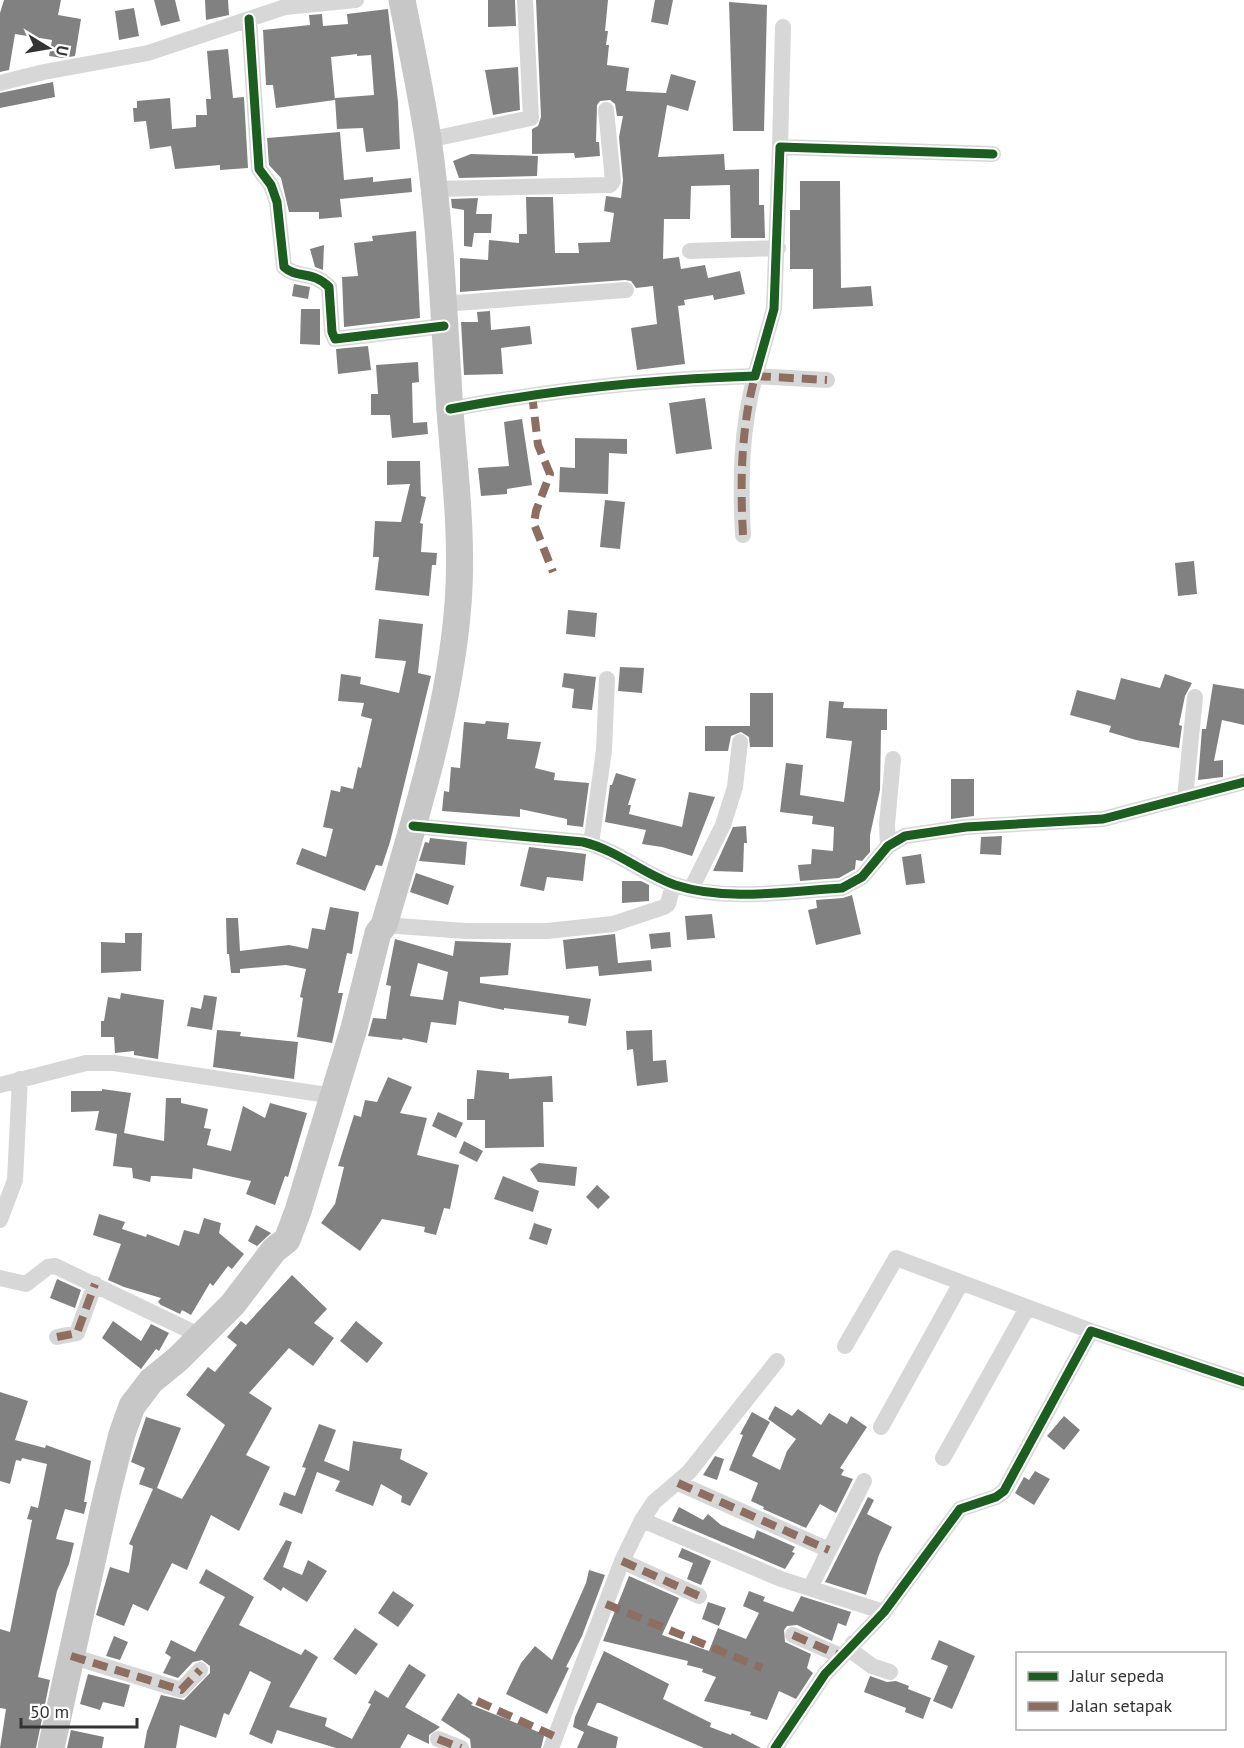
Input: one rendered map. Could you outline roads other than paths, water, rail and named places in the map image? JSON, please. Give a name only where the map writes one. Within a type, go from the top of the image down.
[{"type":"highway","points":[[51,1748],[107,1494],[122,1434],[132,1406],[151,1381],[233,1304],[274,1250],[287,1240],[298,1211],[334,1096],[378,933],[384,925],[413,826],[445,689],[458,604],[459,549],[434,189],[428,140],[402,0]]},
{"type":"street","points":[[0,83],[44,72],[148,53],[285,7],[356,0]]},
{"type":"street","points":[[428,140],[531,118],[525,0]]},
{"type":"street","points":[[249,19],[259,170],[272,186],[278,202],[284,267],[292,272],[312,275],[329,287],[332,332],[335,339],[444,315],[626,290]]},
{"type":"street","points":[[743,535],[740,479],[748,404],[774,309],[778,248],[783,27]]},
{"type":"street","points":[[434,189],[610,185],[613,181],[606,110]]},
{"type":"street","points":[[780,147],[993,154]]},
{"type":"street","points":[[690,251],[778,248]]},
{"type":"street","points":[[450,409],[532,394],[610,384],[755,376],[827,380]]},
{"type":"street","points":[[591,844],[604,750],[607,679]]},
{"type":"street","points":[[1185,798],[1195,697]]},
{"type":"street","points":[[691,889],[723,825],[735,787],[740,742]]},
{"type":"street","points":[[888,846],[887,824],[893,759]]},
{"type":"street","points":[[413,826],[591,844],[673,885],[741,895],[842,888],[862,877],[888,846],[905,836],[966,827],[1103,819],[1244,782]]},
{"type":"street","points":[[384,925],[466,932],[547,931],[613,924],[664,907],[668,904],[673,885]]},
{"type":"street","points":[[0,1085],[86,1063],[114,1063],[334,1096]]},
{"type":"street","points":[[0,1220],[15,1180],[20,1079]]},
{"type":"street","points":[[844,1346],[896,1258],[1091,1331],[1244,1382]]},
{"type":"street","points":[[0,1278],[26,1284],[48,1267],[54,1266],[201,1336]]},
{"type":"street","points":[[881,1427],[961,1283]]},
{"type":"street","points":[[57,1337],[77,1333],[95,1284]]},
{"type":"street","points":[[943,1458],[1027,1308]]},
{"type":"street","points":[[775,1748],[841,1656],[884,1612],[960,1509],[996,1497],[1004,1491],[1091,1331]]},
{"type":"street","points":[[551,1748],[622,1561],[642,1520],[654,1502],[678,1483],[777,1361]]},
{"type":"street","points":[[810,1588],[864,1481]]},
{"type":"street","points":[[678,1483],[829,1550]]},
{"type":"street","points":[[642,1520],[810,1588],[884,1612]]},
{"type":"street","points":[[622,1561],[699,1596]]},
{"type":"street","points":[[793,1635],[841,1656]]},
{"type":"street","points":[[853,1643],[853,1652],[872,1666],[890,1672]]},
{"type":"street","points":[[71,1656],[181,1690],[200,1670]]},
{"type":"street","points":[[438,1739],[461,1748]]}]
